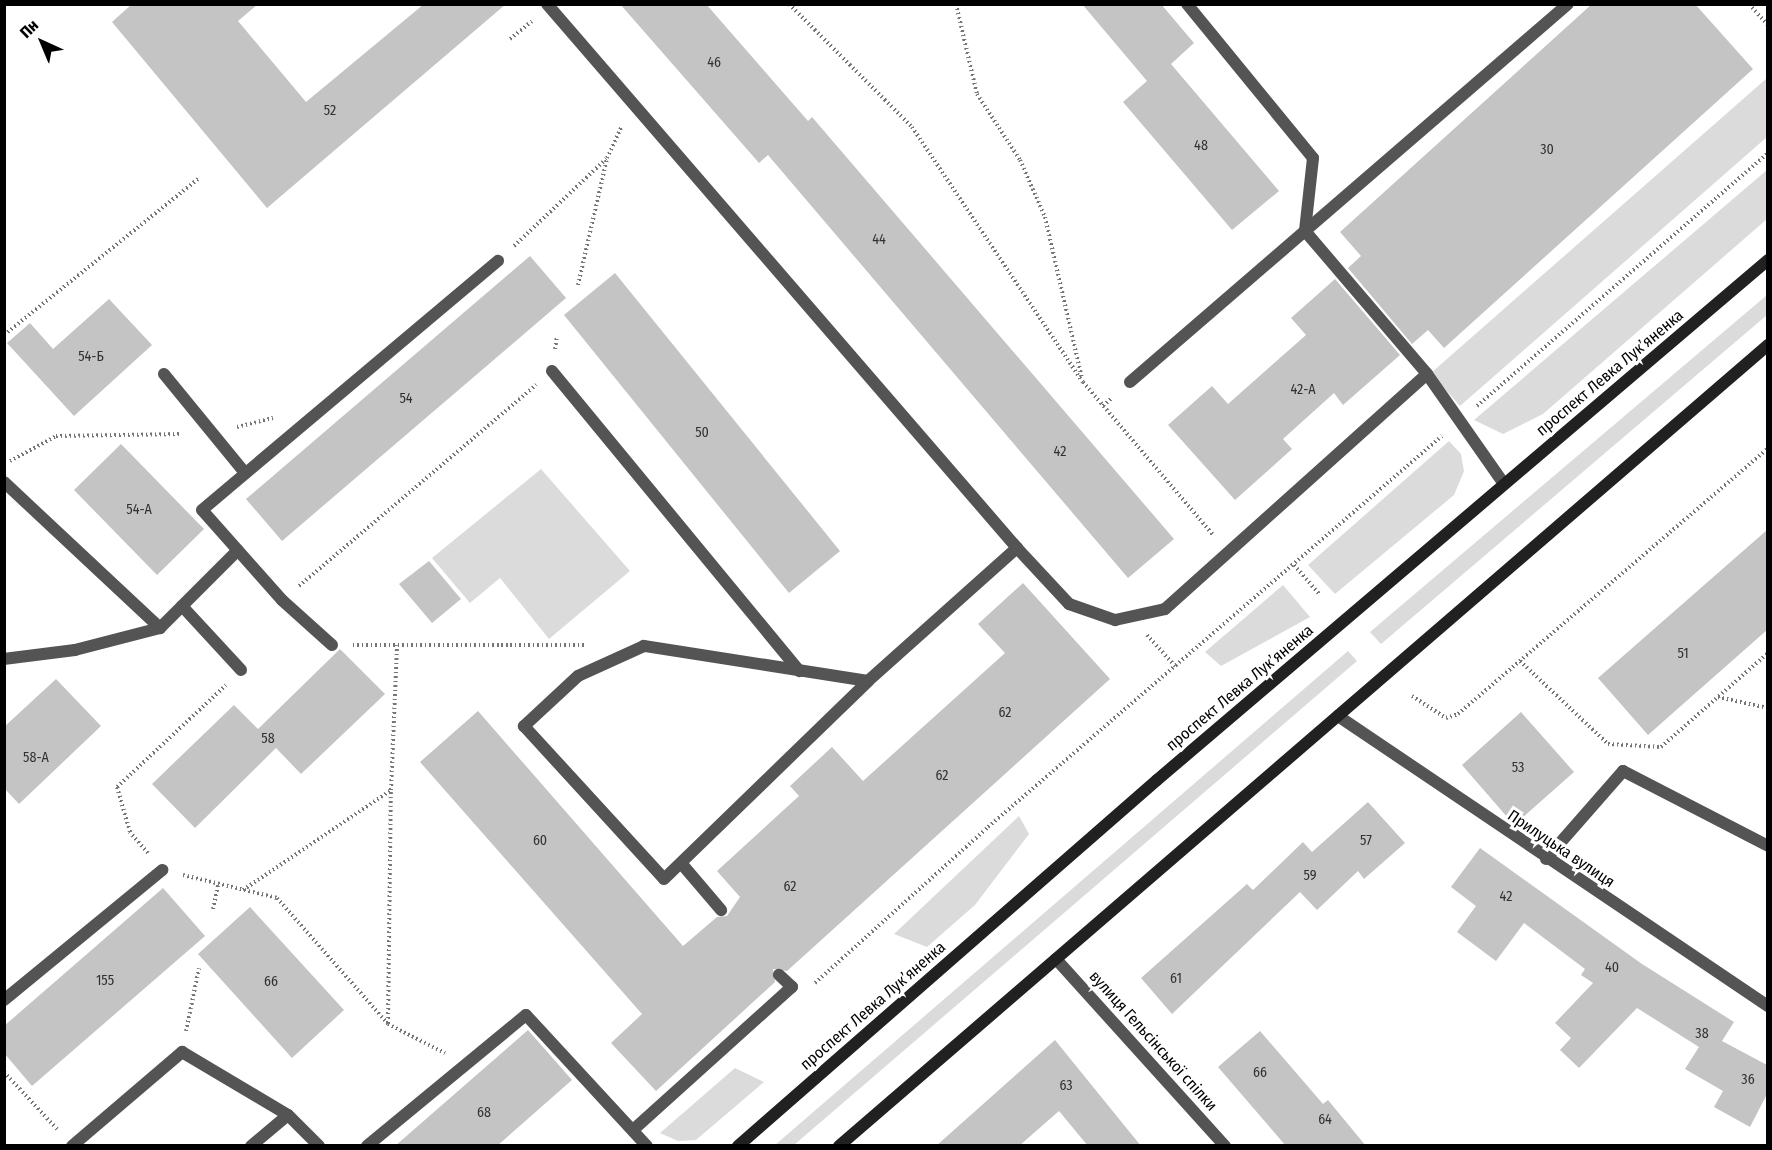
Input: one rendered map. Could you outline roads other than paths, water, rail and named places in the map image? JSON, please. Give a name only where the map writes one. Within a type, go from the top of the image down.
[{"type":"main road","name":"проспект Левка Лукʼяненка","points":[[738,1146],[1504,484],[1767,260]]},
{"type":"main road","points":[[839,1146],[1767,345]]},
{"type":"street","points":[[1187,4],[1313,158],[1305,231],[1427,374],[1504,484]]},
{"type":"street","points":[[1130,382],[1568,4]]},
{"type":"street","points":[[548,6],[1017,548],[1069,604],[1115,620],[1165,609],[1427,374]]},
{"type":"street","points":[[332,645],[282,600],[202,510],[498,261]]},
{"type":"street","points":[[552,371],[799,671]]},
{"type":"street","points":[[164,374],[245,473]]},
{"type":"street","points":[[4,482],[160,628]]},
{"type":"street","points":[[868,681],[644,646],[578,676],[524,726],[664,879],[868,681],[1017,548]]},
{"type":"street","points":[[4,659],[75,650],[160,628],[238,550]]},
{"type":"street","points":[[182,606],[241,670]]},
{"type":"street","name":"Прилуцька вулиця","points":[[1338,716],[1546,859],[1767,1006]]},
{"type":"street","points":[[1546,859],[1623,771],[1767,846]]},
{"type":"street","points":[[681,863],[721,910]]},
{"type":"street","points":[[4,1000],[162,870]]},
{"type":"street","name":"вулиця Гельсінської спілки","points":[[1056,959],[1225,1146]]},
{"type":"street","points":[[633,1130],[792,987],[778,975]]},
{"type":"street","points":[[367,1146],[464,1063],[526,1015],[647,1146]]},
{"type":"street","points":[[72,1145],[182,1052],[288,1115],[319,1146]]},
{"type":"street","points":[[251,1146],[288,1115]]}]
